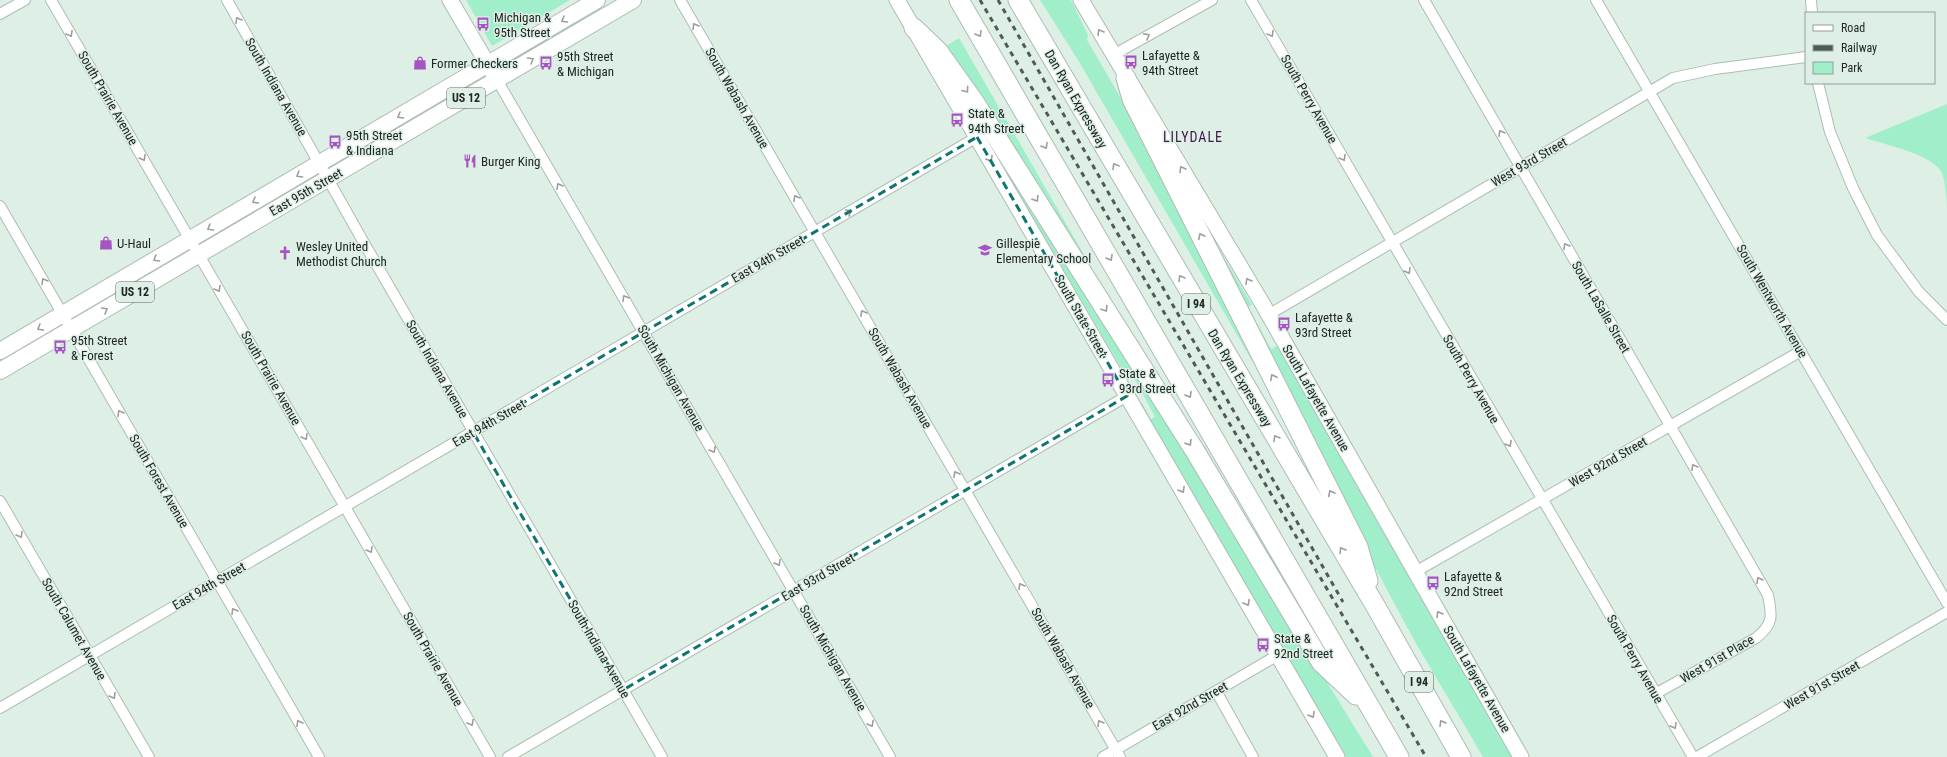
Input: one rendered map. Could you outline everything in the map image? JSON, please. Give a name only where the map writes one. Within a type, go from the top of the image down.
[{"type":"highway","points":[[959,0],[1399,757]]},
{"type":"highway","name":"Dan Ryan Expressway","points":[[1018,0],[1073,96],[1376,607],[1461,757]]},
{"type":"highway","points":[[914,28],[938,51],[975,103],[1195,451],[1321,662],[1371,709]]},
{"type":"highway","points":[[1126,78],[1132,99],[1358,547],[1376,607]]},
{"type":"main road","name":"South Michigan Avenue","points":[[450,0],[497,80]]},
{"type":"main road","name":"East 95th Street","points":[[0,351],[597,0]]},
{"type":"main road","name":"East 95th Street","points":[[0,372],[633,0]]},
{"type":"main road","name":"South State Street","points":[[897,0],[1337,757]]},
{"type":"main road","name":"South Lafayette Avenue","points":[[1081,0],[1126,78],[1139,95],[1268,315],[1521,757]]},
{"type":"street","points":[[0,14],[25,0]]},
{"type":"street","name":"South Prairie Avenue","points":[[51,0],[490,757]]},
{"type":"street","name":"South Indiana Avenue","points":[[226,0],[473,432],[662,757]]},
{"type":"street","name":"South Wabash Avenue","points":[[680,0],[1118,753]]},
{"type":"street","points":[[1114,55],[1212,0]]},
{"type":"street","name":"South Perry Avenue","points":[[1251,0],[1693,757]]},
{"type":"street","name":"South LaSalle Street","points":[[1424,0],[1768,595],[1772,616]]},
{"type":"street","name":"South Wentworth Avenue","points":[[1596,0],[1947,603]]},
{"type":"street","points":[[1812,0],[1812,12]]},
{"type":"street","name":"West 93rd Street","points":[[1268,315],[1673,78],[1715,70],[1805,57]]},
{"type":"street","name":"South Michigan Avenue","points":[[497,80],[890,757]]},
{"type":"street","points":[[1818,84],[1830,132],[1854,188],[1877,235],[1919,292],[1947,320]]},
{"type":"street","name":"East 94th Street","points":[[0,708],[977,137]]},
{"type":"street","name":"South Forest Avenue","points":[[0,206],[319,757]]},
{"type":"street","name":"West 92nd Street","points":[[1415,572],[1801,351]]},
{"type":"street","name":"East 93rd Street","points":[[508,757],[1127,396]]},
{"type":"street","name":"South Calumet Avenue","points":[[0,501],[149,757]]},
{"type":"street","name":"West 91st Street","points":[[1697,757],[1947,612]]},
{"type":"street","name":"West 91st Place","points":[[1655,694],[1756,638],[1764,632],[1772,616]]},
{"type":"street","name":"East 92nd Street","points":[[1103,757],[1118,753],[1278,655]]},
{"type":"street","points":[[1216,692],[1253,757]]},
{"type":"highlighted area","points":[[977,137],[1127,396],[623,690],[473,432]]},
{"type":"green space","points":[[466,0],[570,0],[492,46]]},
{"type":"green space","points":[[1040,0],[1071,0],[1088,35],[1087,40],[1161,167],[1277,404],[1078,60]]},
{"type":"green space","points":[[959,38],[1102,286],[943,48]]},
{"type":"green space","points":[[1947,104],[1947,208],[1944,178],[1941,171],[1935,165],[1917,154],[1865,138]]},
{"type":"green space","points":[[1006,163],[1373,757],[1346,757],[1140,404],[1142,403],[1151,419],[1155,417],[1133,376],[1128,378],[1123,371],[1002,165]]},
{"type":"green space","points":[[1183,183],[1206,222],[1204,224],[1252,305],[1248,307],[1270,347],[1272,349],[1277,346],[1512,757],[1483,757],[1425,659],[1338,496]]},
{"type":"railway","points":[[980,0],[1426,757]]},
{"type":"railway","points":[[998,0],[1343,602]]},
{"type":"place","name":"Michigan & 95th Street","points":[[483,24]]},
{"type":"place","name":"Lafayette & 94th Street","points":[[1131,62]]},
{"type":"place","name":"Former Checkers","points":[[420,63]]},
{"type":"place","name":"95th Street & Michigan","points":[[546,63]]},
{"type":"place","name":"State & 94th Street","points":[[957,120]]},
{"type":"place","name":"95th Street & Indiana","points":[[335,142]]},
{"type":"place","name":"Burger King","points":[[470,161]]},
{"type":"place","name":"U-Haul","points":[[106,243]]},
{"type":"place","name":"Gillespie Elementary School","points":[[985,250]]},
{"type":"place","name":"Wesley United Methodist Church","points":[[285,253]]},
{"type":"place","name":"Lafayette & 93rd Street","points":[[1284,324]]},
{"type":"place","name":"95th Street & Forest","points":[[60,347]]},
{"type":"place","name":"State & 93rd Street","points":[[1108,380]]},
{"type":"place","name":"Lafayette & 92nd Street","points":[[1433,583]]},
{"type":"place","name":"State & 92nd Street","points":[[1263,645]]},
{"type":"district","name":"LILYDALE","points":[[1193,137]]}]
